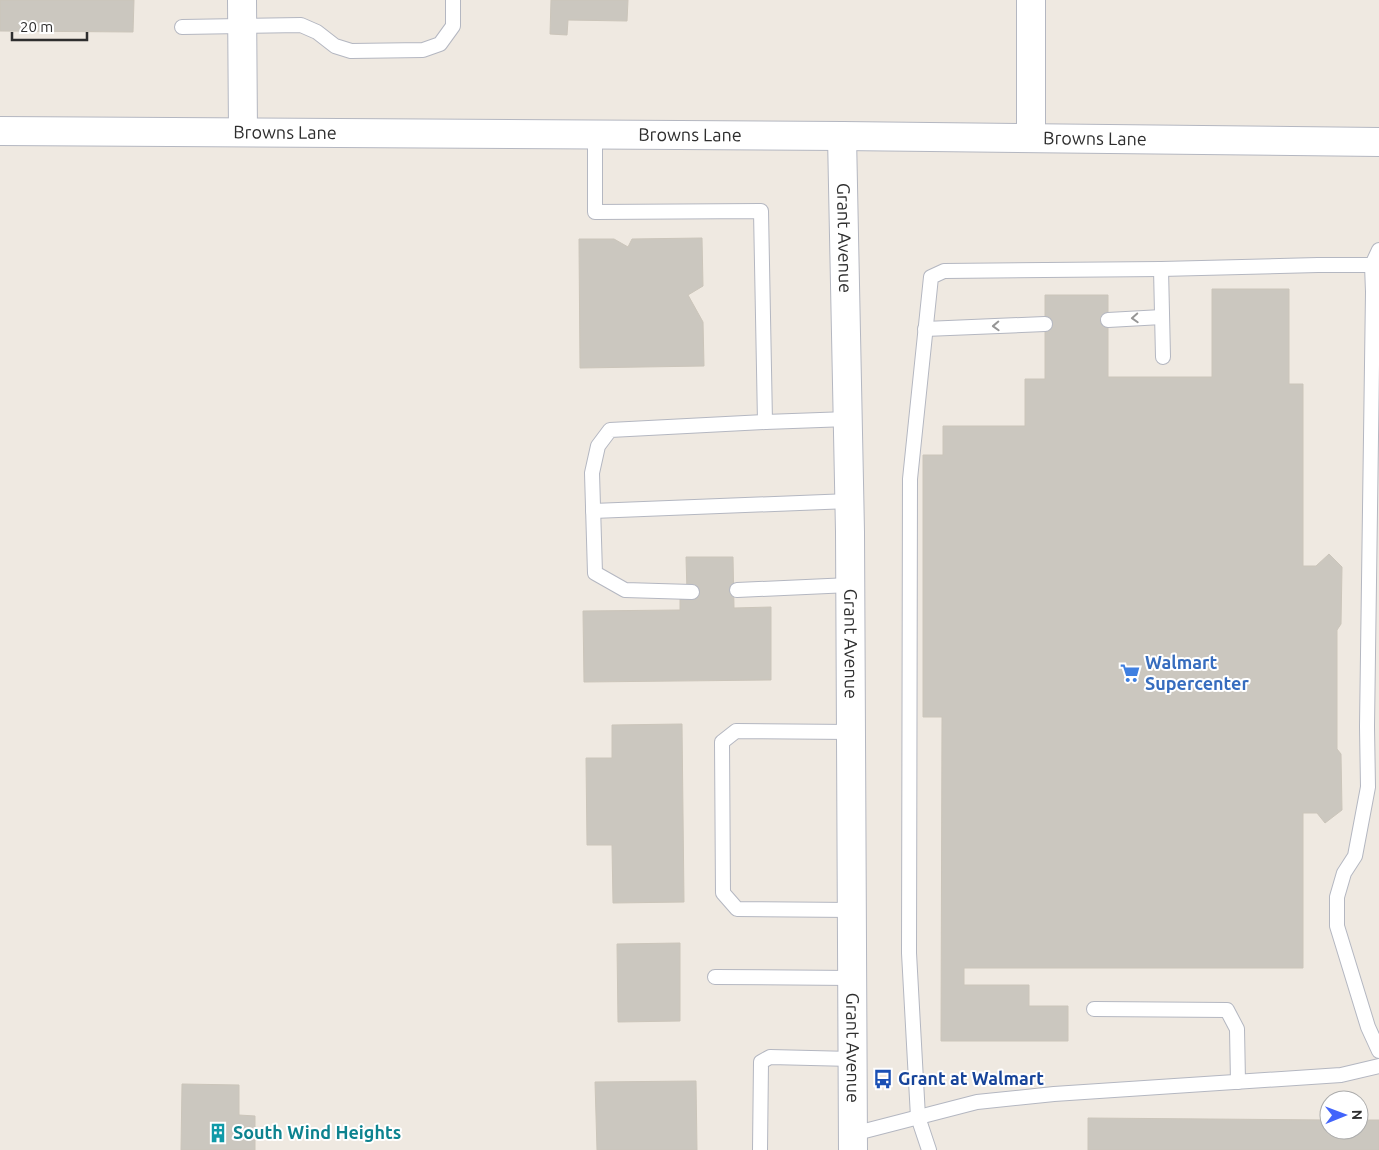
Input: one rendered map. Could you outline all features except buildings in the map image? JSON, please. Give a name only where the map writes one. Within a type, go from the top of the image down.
[{"type":"street","points":[[1031,0],[1031,138]]},
{"type":"street","points":[[242,13],[243,132]]},
{"type":"street","name":"Browns Lane","points":[[0,130],[1379,142]]},
{"type":"street","name":"Grant Avenue","points":[[842,136],[850,501],[853,1142]]},
{"type":"lane","points":[[182,26],[242,13],[301,25],[317,32],[335,46],[351,50],[423,50],[440,44],[453,26],[453,0]]},
{"type":"lane","points":[[595,134],[595,212],[761,211],[765,422]]},
{"type":"lane","points":[[1379,250],[1372,265],[1376,292],[1373,653],[1367,726],[1368,787],[1355,856],[1344,873],[1337,897],[1337,926],[1368,1027],[1379,1051]]},
{"type":"lane","points":[[928,1150],[918,1117],[909,953],[910,479],[932,278],[944,271],[1372,265]]},
{"type":"lane","points":[[1161,269],[1163,357]]},
{"type":"lane","points":[[1108,320],[1162,317]]},
{"type":"lane","points":[[925,330],[1045,324]]},
{"type":"lane","points":[[692,592],[624,590],[595,573],[592,473],[598,446],[610,430],[848,419]]},
{"type":"lane","points":[[593,511],[850,501]]},
{"type":"lane","points":[[737,590],[850,585]]},
{"type":"lane","points":[[851,732],[736,731],[722,742],[722,751],[723,892],[738,909],[852,910]]},
{"type":"lane","points":[[715,977],[852,978]]},
{"type":"lane","points":[[1094,1009],[1227,1010],[1237,1029],[1238,1082]]},
{"type":"lane","points":[[760,1150],[761,1062],[770,1057],[852,1059]]},
{"type":"lane","points":[[853,1142],[918,1117],[977,1102],[1044,1095],[1341,1075],[1379,1066]]},
{"type":"place","name":"Walmart Supercenter","points":[[1130,673]]},
{"type":"place","name":"Grant at Walmart","points":[[883,1079]]},
{"type":"place","name":"South Wind Heights","points":[[218,1133]]}]
